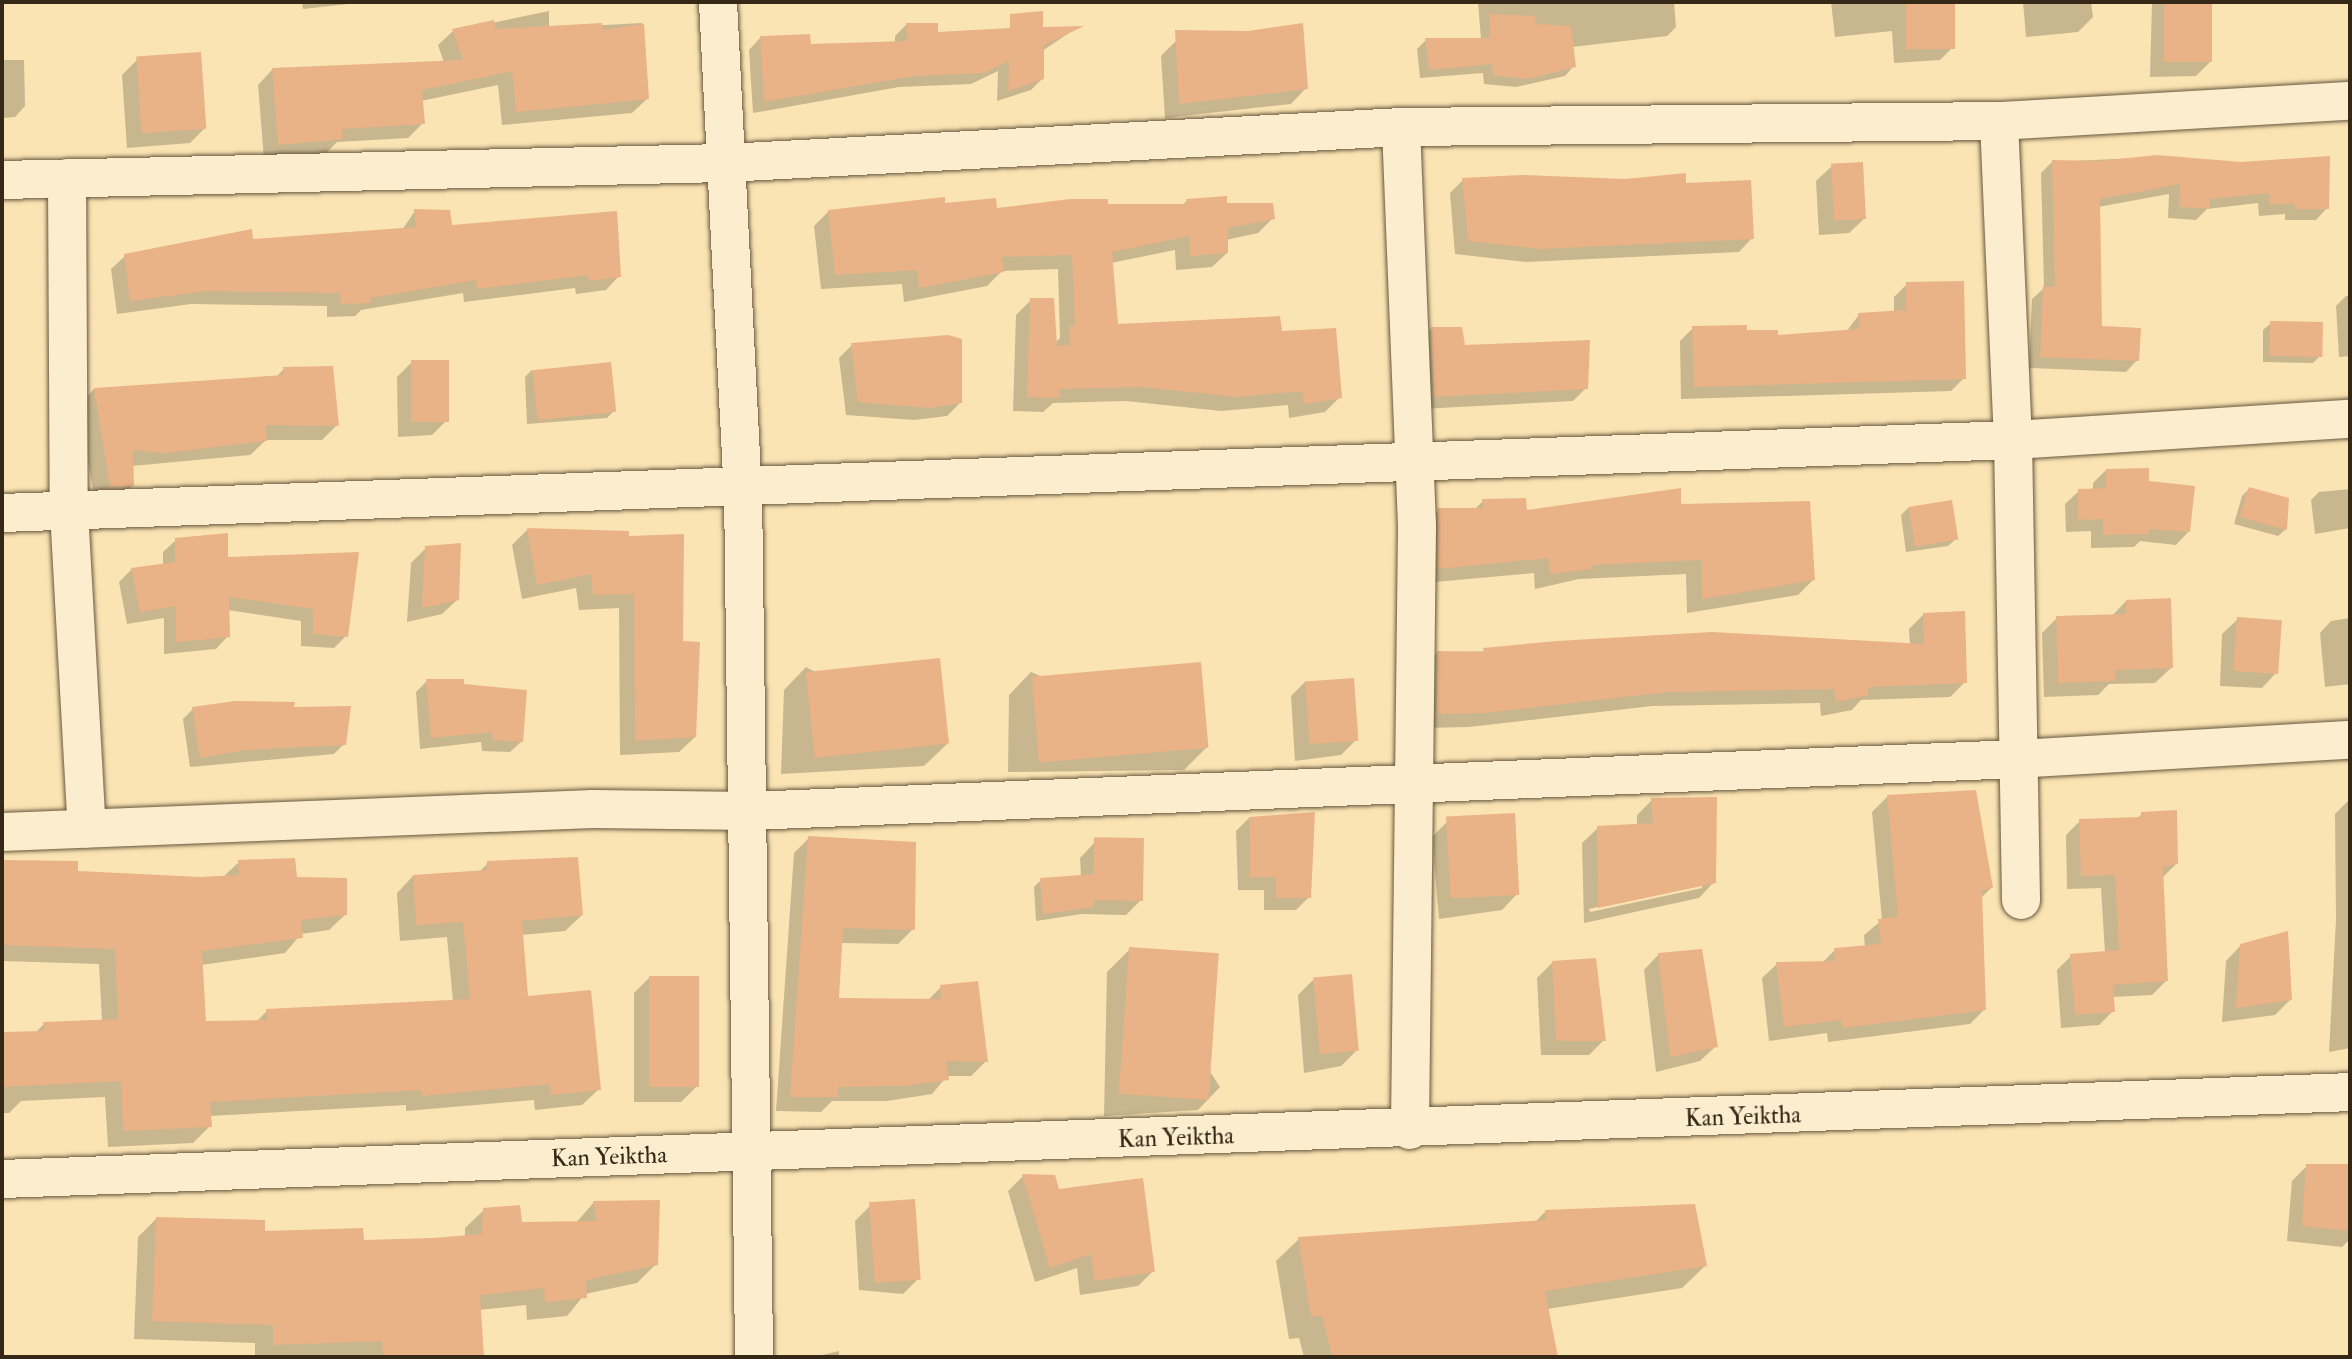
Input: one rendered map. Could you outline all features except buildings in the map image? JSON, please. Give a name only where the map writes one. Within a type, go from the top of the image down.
[{"type":"street","points":[[718,2],[743,489],[750,811],[750,1152],[754,1357]]},
{"type":"street","points":[[2,180],[726,163],[1401,127],[1999,121],[2350,101]]},
{"type":"street","points":[[1999,121],[2013,440],[2016,759],[2021,900]]},
{"type":"street","points":[[1401,127],[1415,463],[1417,784],[1410,1130]]},
{"type":"street","points":[[67,178],[69,511],[87,828]]},
{"type":"street","points":[[2,513],[743,489],[2013,440],[2350,419]]},
{"type":"street","points":[[2,832],[593,809],[750,811],[2016,759],[2350,740]]},
{"type":"street","name":"Kan Yeiktha","points":[[2,1179],[1410,1130],[2350,1092]]}]
